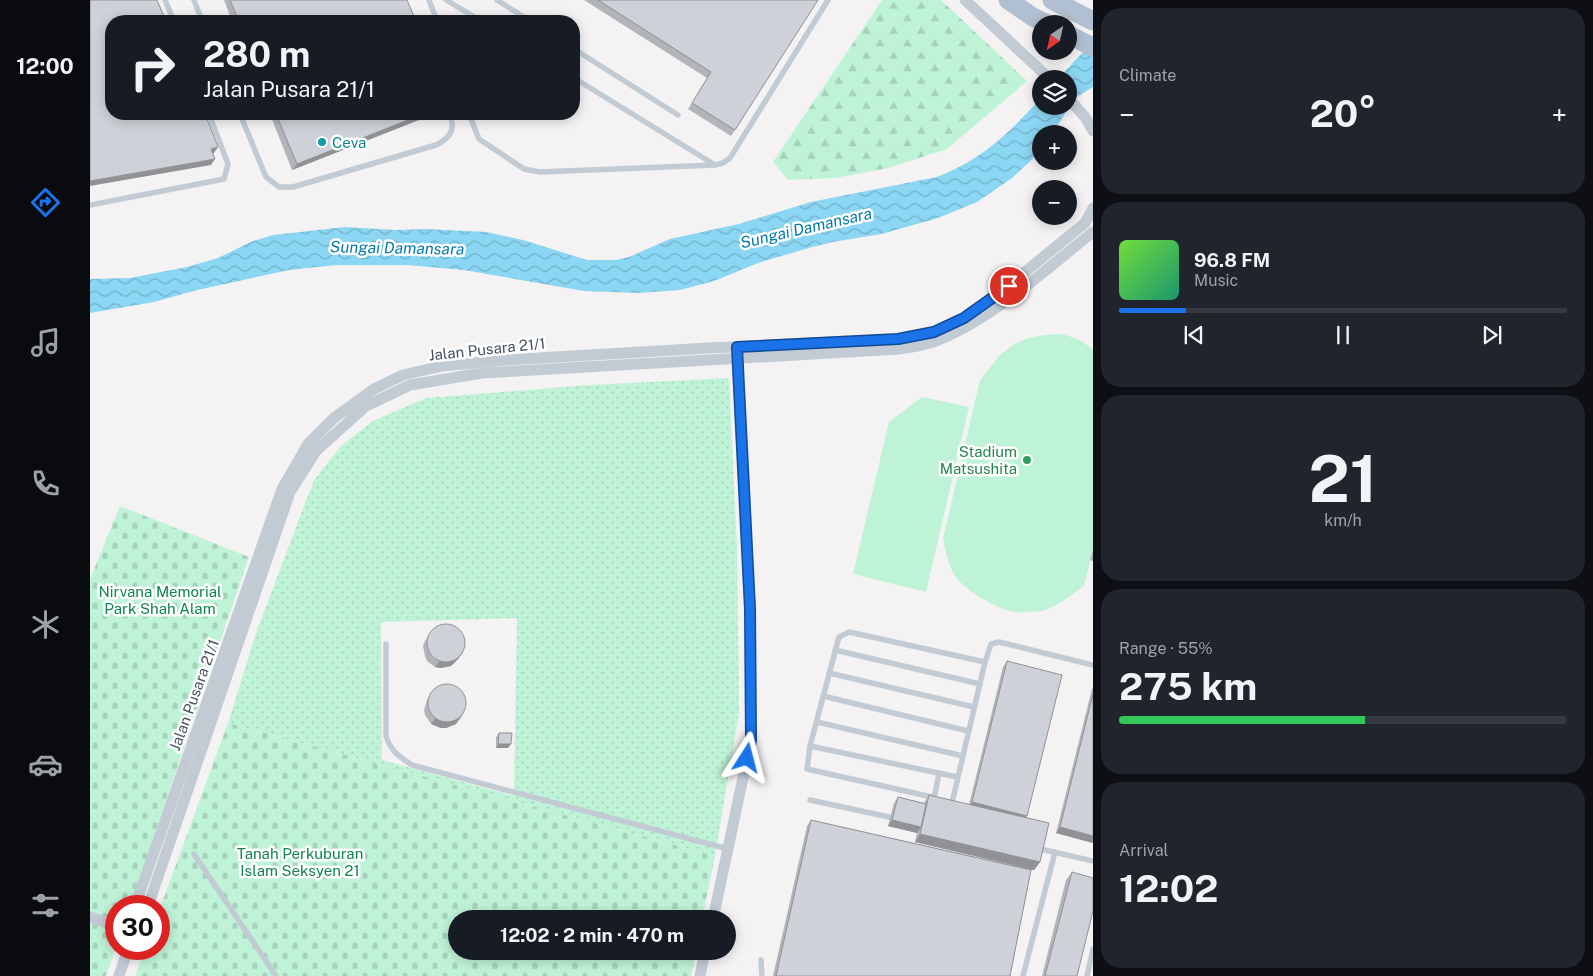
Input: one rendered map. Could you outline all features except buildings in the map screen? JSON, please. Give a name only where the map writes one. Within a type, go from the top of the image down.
[{"type":"main road","points":[[1008,0],[1032,15]]},
{"type":"main road","points":[[1052,0],[1093,20]]},
{"type":"main road","points":[[1078,40],[1093,47]]},
{"type":"street","points":[[965,0],[1042,70]]},
{"type":"street","points":[[1077,108],[1093,131]]},
{"type":"street","name":"Jalan Pusara 21/1","points":[[152,895],[290,492],[316,451],[366,406],[410,385],[482,373],[898,339],[934,332],[964,318],[993,298],[1085,223],[1093,208]]},
{"type":"street","name":"Jalan Pusara 21/1","points":[[139,895],[282,489],[308,444],[334,418],[374,389],[403,375],[442,366],[611,353],[899,349],[931,343],[967,327],[1006,300],[1093,232]]},
{"type":"street","points":[[715,910],[751,740],[750,609],[737,352]]},
{"type":"street","points":[[90,917],[105,922]]},
{"type":"street","points":[[119,976],[124,960]]},
{"type":"street","points":[[700,976],[703,960]]},
{"type":"lane","points":[[166,0],[172,15]]},
{"type":"lane","points":[[194,0],[200,15]]},
{"type":"lane","points":[[429,0],[435,15]]},
{"type":"lane","points":[[446,0],[471,15]]},
{"type":"lane","points":[[497,0],[521,15]]},
{"type":"lane","points":[[471,120],[479,139],[524,169],[531,171],[716,165],[723,163],[730,158],[828,0]]},
{"type":"lane","points":[[580,53],[678,116]]},
{"type":"lane","points":[[580,82],[716,165]]},
{"type":"lane","points":[[90,205],[224,179],[228,164],[211,120]]},
{"type":"lane","points":[[242,120],[266,177],[279,188],[293,187],[436,145],[451,134],[453,127],[451,120]]},
{"type":"lane","points":[[940,773],[935,794],[932,797],[807,769],[810,746],[839,637],[849,632],[985,662]]},
{"type":"lane","points":[[950,812],[990,644],[999,642],[1093,664]]},
{"type":"lane","points":[[386,644],[386,736],[395,754],[412,765],[728,849]]},
{"type":"lane","points":[[835,650],[980,684]]},
{"type":"lane","points":[[829,673],[974,707]]},
{"type":"lane","points":[[823,696],[968,731]]},
{"type":"lane","points":[[816,722],[962,756]]},
{"type":"lane","points":[[810,746],[957,777]]},
{"type":"lane","points":[[810,800],[907,821]]},
{"type":"lane","points":[[1028,846],[1093,861]]},
{"type":"lane","points":[[1023,976],[1055,852]]},
{"type":"lane","points":[[194,854],[276,976]]},
{"type":"lane","points":[[1087,976],[1093,949]]},
{"type":"lane","points":[[760,960],[762,976]]},
{"type":"green space","points":[[882,0],[941,0],[1027,81],[947,149],[888,168],[835,178],[788,180],[773,162]]},
{"type":"green space","name":"Stadium Matsushita","points":[[1062,334],[1078,339],[1093,349],[1093,550],[1084,586],[1063,601],[1047,609],[1033,612],[1013,612],[988,602],[960,582],[955,576],[947,558],[943,539],[980,380],[1000,355],[1013,345],[1028,338]]},
{"type":"green space","points":[[729,378],[737,550],[739,712],[715,856],[228,723],[257,630],[314,480],[341,446],[373,421],[426,398],[591,385]],"holes":[[[517,618],[514,796],[382,760],[381,622]]]},
{"type":"green space","points":[[922,397],[969,407],[926,592],[853,574],[889,422]]},
{"type":"green space","name":"Nirvana Memorial Park Shah Alam","points":[[120,506],[249,557],[134,895],[105,895],[105,960],[111,960],[106,976],[90,976],[90,579]]},
{"type":"green space","name":"Tanah Perkuburan Islam Seksyen 21","points":[[228,723],[715,856],[704,910],[448,910],[448,960],[694,960],[691,976],[135,976],[141,960],[170,960],[170,895],[165,895]]},
{"type":"water","points":[[1093,41],[1093,87],[1077,97],[1077,70],[1066,70],[1076,60],[1078,60],[1078,57]]},
{"type":"water","name":"Sungai Damansara","points":[[1032,108],[1032,115],[1064,115],[1058,125],[1032,125],[1032,159],[1012,178],[977,202],[938,218],[881,234],[812,247],[758,263],[714,281],[680,290],[639,293],[584,291],[464,270],[407,265],[336,265],[289,270],[197,290],[154,302],[90,313],[90,279],[130,278],[187,267],[218,258],[253,241],[273,235],[345,227],[486,232],[523,240],[587,260],[616,260],[629,257],[670,239],[739,224],[811,202],[937,177],[982,153],[1018,123]]},
{"type":"place","name":"Ceva","points":[[322,142]]},
{"type":"place","name":"Stadium Matsushita","points":[[1027,460]]},
{"type":"route","points":[[747,758],[751,740],[750,609],[737,347],[898,339],[934,332],[964,318],[1009,286]]}]
